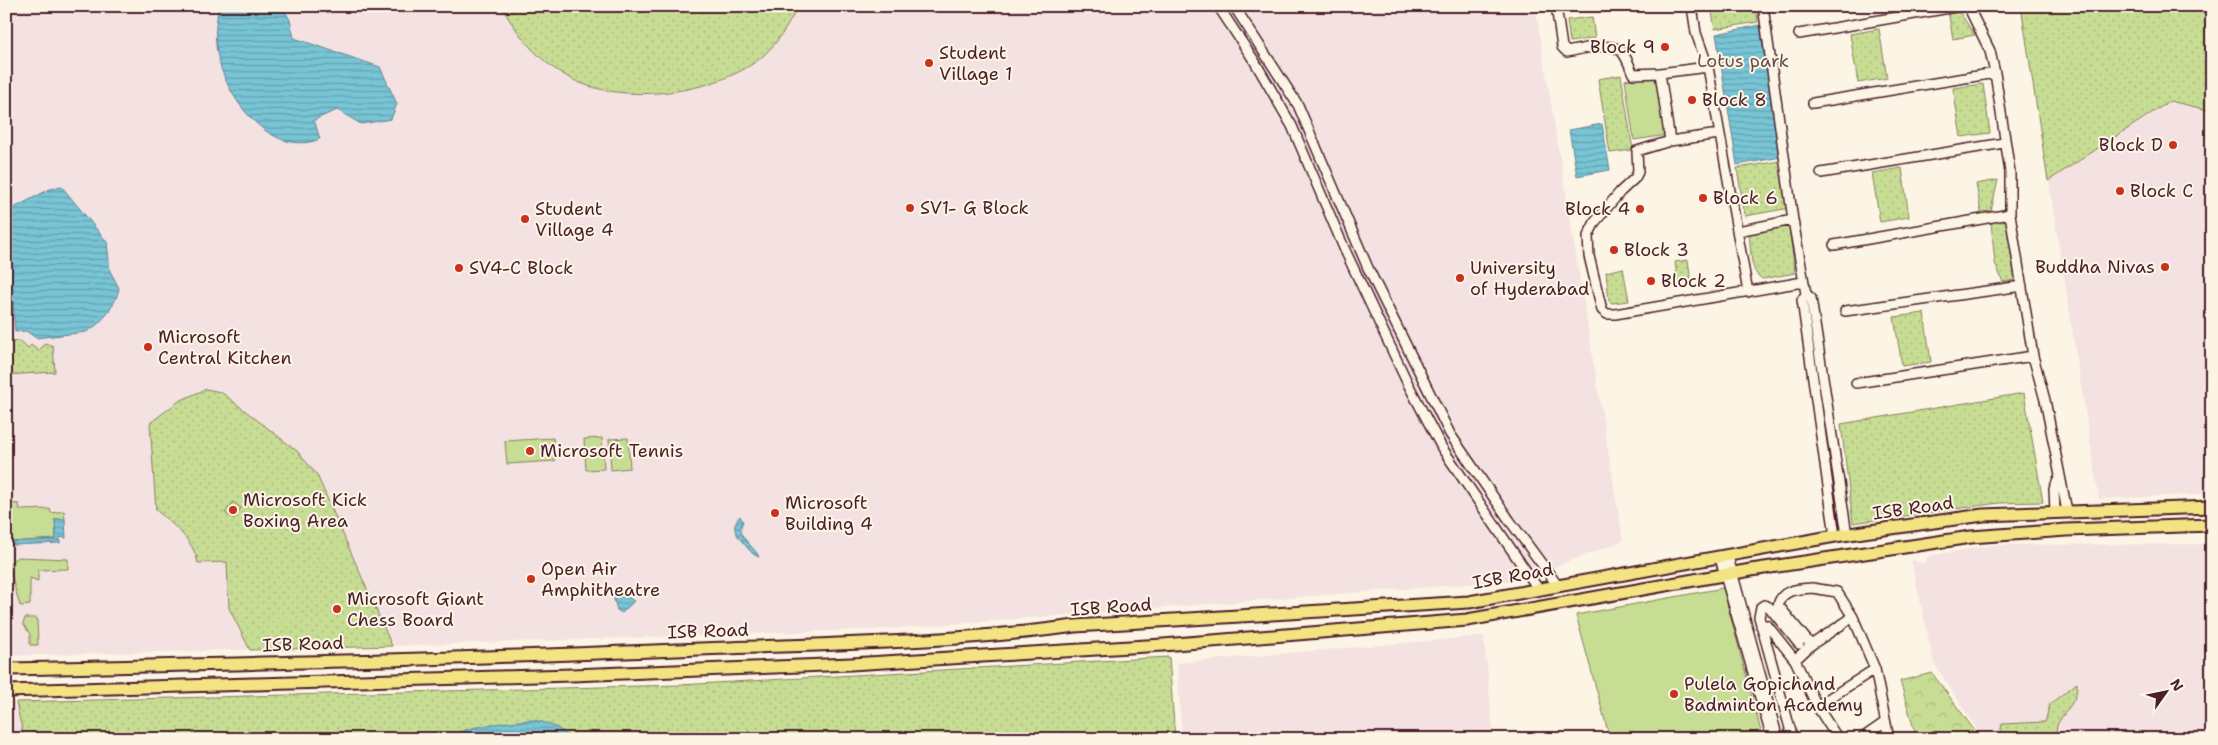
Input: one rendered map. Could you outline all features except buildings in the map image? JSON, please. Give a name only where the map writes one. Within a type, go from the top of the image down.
[{"type":"main road","name":"ISB Road","points":[[6,669],[575,654],[868,642],[1029,632],[1076,626],[1469,602],[1841,536],[1984,515],[2055,511],[2212,507]]},
{"type":"main road","name":"ISB Road","points":[[6,691],[462,678],[851,664],[1163,646],[1467,620],[1729,575],[1971,537],[2066,530],[2212,525]]},
{"type":"street","points":[[1218,6],[1255,62],[1292,126],[1344,248],[1400,367],[1438,440],[1539,590]]},
{"type":"street","points":[[1234,6],[1298,104],[1368,268],[1450,434],[1510,522],[1558,586]]},
{"type":"street","points":[[1556,6],[1562,47],[1567,52],[1583,48],[1614,47],[1622,51],[1633,74],[1708,67]]},
{"type":"street","points":[[1692,6],[1696,33],[1708,67],[1718,134],[1738,230],[1748,292]]},
{"type":"street","points":[[1763,6],[1793,220],[1806,294],[1802,300],[1841,536]]},
{"type":"street","points":[[1799,34],[1961,6]]},
{"type":"street","points":[[1968,6],[1990,50],[1996,73],[2004,143],[2010,172],[2010,214],[2033,356],[2045,400],[2067,511]]},
{"type":"street","points":[[1660,72],[1670,141]]},
{"type":"street","points":[[1813,103],[1996,73]]},
{"type":"street","points":[[1718,134],[1670,141],[1637,150],[1638,172],[1635,178],[1620,192],[1595,222],[1588,236],[1589,256],[1602,310],[1607,314],[1615,314],[1803,282]]},
{"type":"street","points":[[1822,173],[2004,143]]},
{"type":"street","points":[[1834,244],[2010,214]]},
{"type":"street","points":[[1738,230],[1793,220]]},
{"type":"street","points":[[1845,311],[2022,286]]},
{"type":"street","points":[[1856,382],[2033,356]]},
{"type":"street","points":[[2055,511],[2054,489],[2060,476]]},
{"type":"street","points":[[1724,558],[1772,727],[1778,739]]},
{"type":"street","points":[[1810,645],[1778,605],[1781,597],[1786,593],[1801,589],[1832,590],[1837,592],[1844,600],[1853,617],[1875,670],[1884,723],[1889,739]]},
{"type":"street","points":[[1793,739],[1761,626],[1759,611],[1761,607],[1767,605],[1799,644]]},
{"type":"street","points":[[1795,660],[1810,645],[1853,617]]},
{"type":"street","points":[[1761,626],[1767,625],[1795,660],[1817,706],[1838,739]]},
{"type":"street","points":[[1817,706],[1875,670]]},
{"type":"street","points":[[1861,739],[1884,723]]},
{"type":"street","points":[[1772,727],[1772,739]]},
{"type":"shaded area","points":[[6,6],[1535,6],[1623,541],[1519,580],[887,629],[392,646],[6,656]]},
{"type":"shaded area","points":[[2021,6],[2212,6],[2212,494],[2099,499]]},
{"type":"shaded area","points":[[2212,544],[2212,739],[1983,739],[1934,663],[1911,560],[1924,564],[1928,556],[1992,545]]},
{"type":"shaded area","points":[[1484,636],[1494,739],[1182,739],[1177,663]]},
{"type":"shaded area","points":[[6,702],[16,702],[24,739],[6,739]]},
{"type":"green space","points":[[501,6],[798,6],[774,45],[763,56],[744,69],[721,80],[696,87],[641,94],[614,92],[590,86],[568,77],[538,55]]},
{"type":"green space","points":[[1711,6],[1756,6],[1758,22],[1715,29]]},
{"type":"green space","points":[[2021,6],[2212,6],[2212,111],[2170,101],[2048,181]]},
{"type":"green space","points":[[1958,10],[1975,35],[1953,39],[1948,11]]},
{"type":"green space","points":[[1592,17],[1595,38],[1570,42],[1567,20]]},
{"type":"green space","points":[[1879,29],[1887,78],[1858,83],[1850,34]]},
{"type":"green space","points":[[1660,73],[1667,135],[1634,140],[1625,80]]},
{"type":"green space","points":[[1621,75],[1633,150],[1610,153],[1598,79]]},
{"type":"green space","points":[[1983,84],[1990,133],[1961,137],[1953,88]]},
{"type":"green space","points":[[1781,161],[1790,208],[1745,216],[1737,168]]},
{"type":"green space","points":[[1902,168],[1909,217],[1880,222],[1872,173]]},
{"type":"green space","points":[[1998,180],[1991,211],[1981,212],[1976,184]]},
{"type":"green space","points":[[2006,218],[2015,280],[2003,282],[1995,263],[1991,222]]},
{"type":"green space","points":[[1789,226],[1795,273],[1763,279],[1758,276],[1753,266],[1749,233]]},
{"type":"green space","points":[[1688,260],[1691,281],[1678,283],[1675,262]]},
{"type":"green space","points":[[1623,268],[1629,301],[1612,303],[1609,301],[1606,272]]},
{"type":"green space","points":[[1924,313],[1931,362],[1902,366],[1894,317]]},
{"type":"green space","points":[[21,341],[28,348],[31,345],[39,351],[45,343],[53,346],[55,372],[6,375],[6,342]]},
{"type":"green space","points":[[206,389],[221,392],[297,451],[317,475],[392,646],[250,650],[229,608],[227,562],[198,563],[187,540],[156,510],[150,423],[179,401]]},
{"type":"green space","points":[[2024,393],[2043,502],[1999,503],[1853,523],[1841,424]]},
{"type":"green space","name":"Microsoft Tennis","points":[[553,438],[555,461],[507,464],[505,441]]},
{"type":"green space","points":[[602,438],[604,469],[586,470],[584,439]]},
{"type":"green space","points":[[628,438],[630,468],[611,470],[609,439]]},
{"type":"green space","name":"Microsoft Kick Boxing Area","points":[[233,502],[241,508],[234,519],[225,513]]},
{"type":"green space","points":[[9,503],[19,504],[20,510],[50,509],[51,513],[64,511],[65,519],[55,519],[56,539],[11,542]]},
{"type":"green space","points":[[18,557],[68,559],[68,569],[38,570],[38,581],[30,578],[30,605],[20,606],[9,567],[10,562]]},
{"type":"green space","name":"Pulela Gopichand Badminton Academy","points":[[1723,588],[1763,739],[1610,739],[1576,615]]},
{"type":"green space","points":[[25,618],[37,618],[38,645],[30,645],[30,634],[23,624]]},
{"type":"green space","points":[[1169,657],[1175,739],[24,739],[16,702],[680,685]]},
{"type":"green space","points":[[1932,673],[1981,739],[1917,739],[1900,681]]},
{"type":"green space","points":[[2077,683],[2076,695],[2058,723],[2055,739],[1999,738],[2002,724],[2045,722],[2050,704]]},
{"type":"water","points":[[219,6],[282,6],[290,20],[294,38],[380,67],[397,104],[391,119],[361,124],[337,110],[314,120],[320,139],[302,143],[284,140],[267,132],[252,120],[239,104],[221,69],[216,40]]},
{"type":"water","name":"Lotus park","points":[[1760,25],[1781,157],[1737,165],[1716,34]]},
{"type":"water","points":[[1602,124],[1610,170],[1577,176],[1569,130]]},
{"type":"water","points":[[62,187],[107,242],[110,271],[119,288],[111,308],[92,329],[86,332],[36,338],[26,331],[15,332],[6,212],[50,189]]},
{"type":"water","points":[[740,516],[743,522],[741,532],[759,557],[751,552],[735,530],[735,524]]},
{"type":"water","points":[[55,519],[65,519],[66,538],[60,537],[60,543],[12,545],[11,542],[56,539]]},
{"type":"water","points":[[612,592],[623,594],[634,601],[622,613],[617,610]]},
{"type":"water","points":[[532,720],[554,726],[572,739],[451,739],[455,734],[474,728]]},
{"type":"place","name":"Block 9","points":[[1665,47]]},
{"type":"place","name":"Student Village 1","points":[[929,63]]},
{"type":"place","name":"Block 8","points":[[1692,100]]},
{"type":"place","name":"Block D","points":[[2173,145]]},
{"type":"place","name":"Block C","points":[[2120,191]]},
{"type":"place","name":"Block 6","points":[[1703,198]]},
{"type":"place","name":"SV1- G Block","points":[[910,208]]},
{"type":"place","name":"Block 4","points":[[1640,209]]},
{"type":"place","name":"Student Village 4","points":[[525,219]]},
{"type":"place","name":"Block 3","points":[[1614,250]]},
{"type":"place","name":"Buddha Nivas","points":[[2165,267]]},
{"type":"place","name":"SV4-C Block","points":[[459,268]]},
{"type":"place","name":"University of Hyderabad","points":[[1460,278]]},
{"type":"place","name":"Block 2","points":[[1651,281]]},
{"type":"place","name":"Microsoft Central Kitchen","points":[[148,347]]},
{"type":"place","name":"Microsoft Tennis","points":[[530,451]]},
{"type":"place","name":"Microsoft Kick Boxing Area","points":[[233,510]]},
{"type":"place","name":"Microsoft Building 4","points":[[775,513]]},
{"type":"place","name":"Open Air Amphitheatre","points":[[531,579]]},
{"type":"place","name":"Microsoft Giant Chess Board","points":[[337,609]]},
{"type":"place","name":"Pulela Gopichand Badminton Academy","points":[[1674,694]]}]
